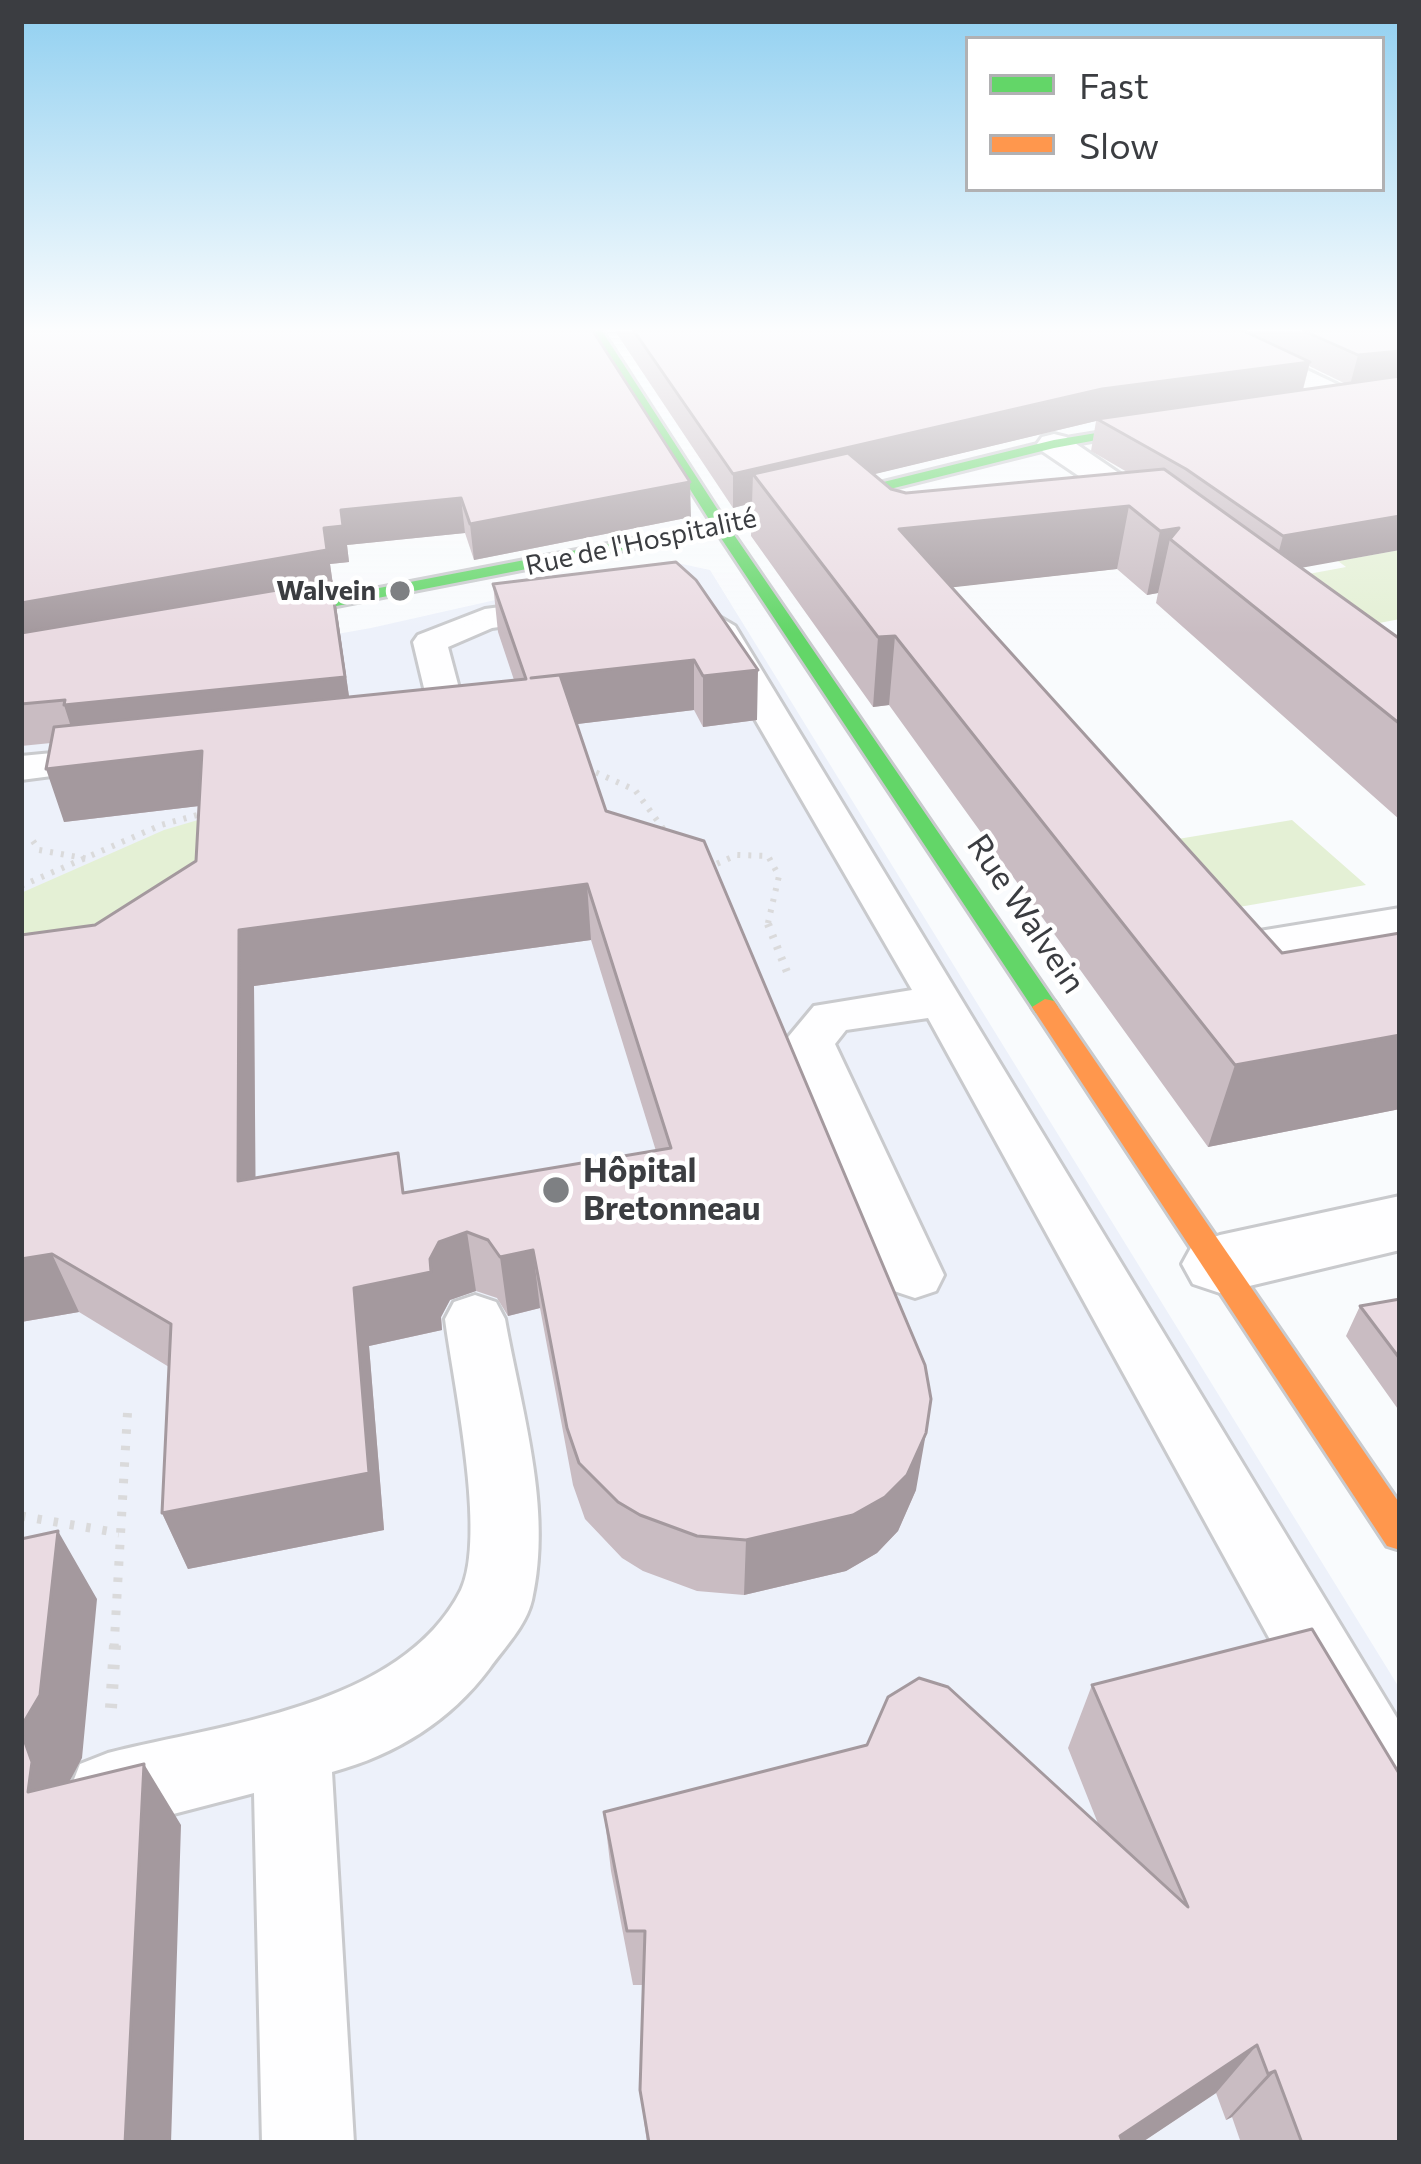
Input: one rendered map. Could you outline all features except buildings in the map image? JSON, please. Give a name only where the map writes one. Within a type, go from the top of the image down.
[{"type":"street","name":"Rue Walvein","points":[[660,432],[1400,1534]]},
{"type":"street","name":"Rue de l'Hospitalité","points":[[224,622],[721,527],[1054,444],[1127,432]]},
{"type":"street","points":[[1054,444],[1200,543]]},
{"type":"street","points":[[1220,1264],[1400,1222]]},
{"type":"lane","points":[[849,495],[883,526]]},
{"type":"lane","points":[[1115,520],[1163,515]]},
{"type":"lane","points":[[683,594],[703,604],[747,666],[1400,1797]]},
{"type":"lane","points":[[379,730],[450,722],[430,642],[485,619],[617,602]]},
{"type":"lane","points":[[21,768],[164,753]]},
{"type":"lane","points":[[1229,950],[1400,921]]},
{"type":"lane","points":[[915,1275],[809,1042],[831,1017],[942,1001]]},
{"type":"lane","points":[[107,1792],[358,1726],[434,1682],[496,1601],[505,1514],[475,1319]]},
{"type":"lane","points":[[292,1744],[308,2143]]},
{"type":"path","points":[[580,766],[614,772],[654,808],[668,835],[663,855]]},
{"type":"path","points":[[21,886],[161,825],[226,810]]},
{"type":"path","points":[[33,841],[39,850],[91,859]]},
{"type":"path","points":[[703,870],[737,856],[768,856],[778,876],[766,930],[818,1032]]},
{"type":"path","points":[[107,1792],[128,1405]]},
{"type":"path","points":[[21,1516],[52,1517],[119,1533]]},
{"type":"shaded area","name":"Hôpital Bretonneau","points":[[668,561],[710,570],[1400,1689],[1400,2143],[21,2143],[21,690],[371,628]]},
{"type":"green space","points":[[1400,550],[1400,619],[1374,624],[1287,578],[1346,567],[1338,561]]},
{"type":"green space","points":[[215,815],[213,893],[21,994],[21,893],[164,830]]},
{"type":"green space","points":[[1292,820],[1366,885],[1216,911],[1160,842]]},
{"type":"traffic: fast","points":[[660,432],[1045,1007]]},
{"type":"traffic: fast","points":[[249,618],[721,527],[1054,444],[1127,432]]},
{"type":"traffic: slow","points":[[1045,1007],[1400,1534]]},
{"type":"place","name":"Walvein","points":[[400,591]]},
{"type":"place","name":"Hôpital Bretonneau","points":[[556,1190]]}]
